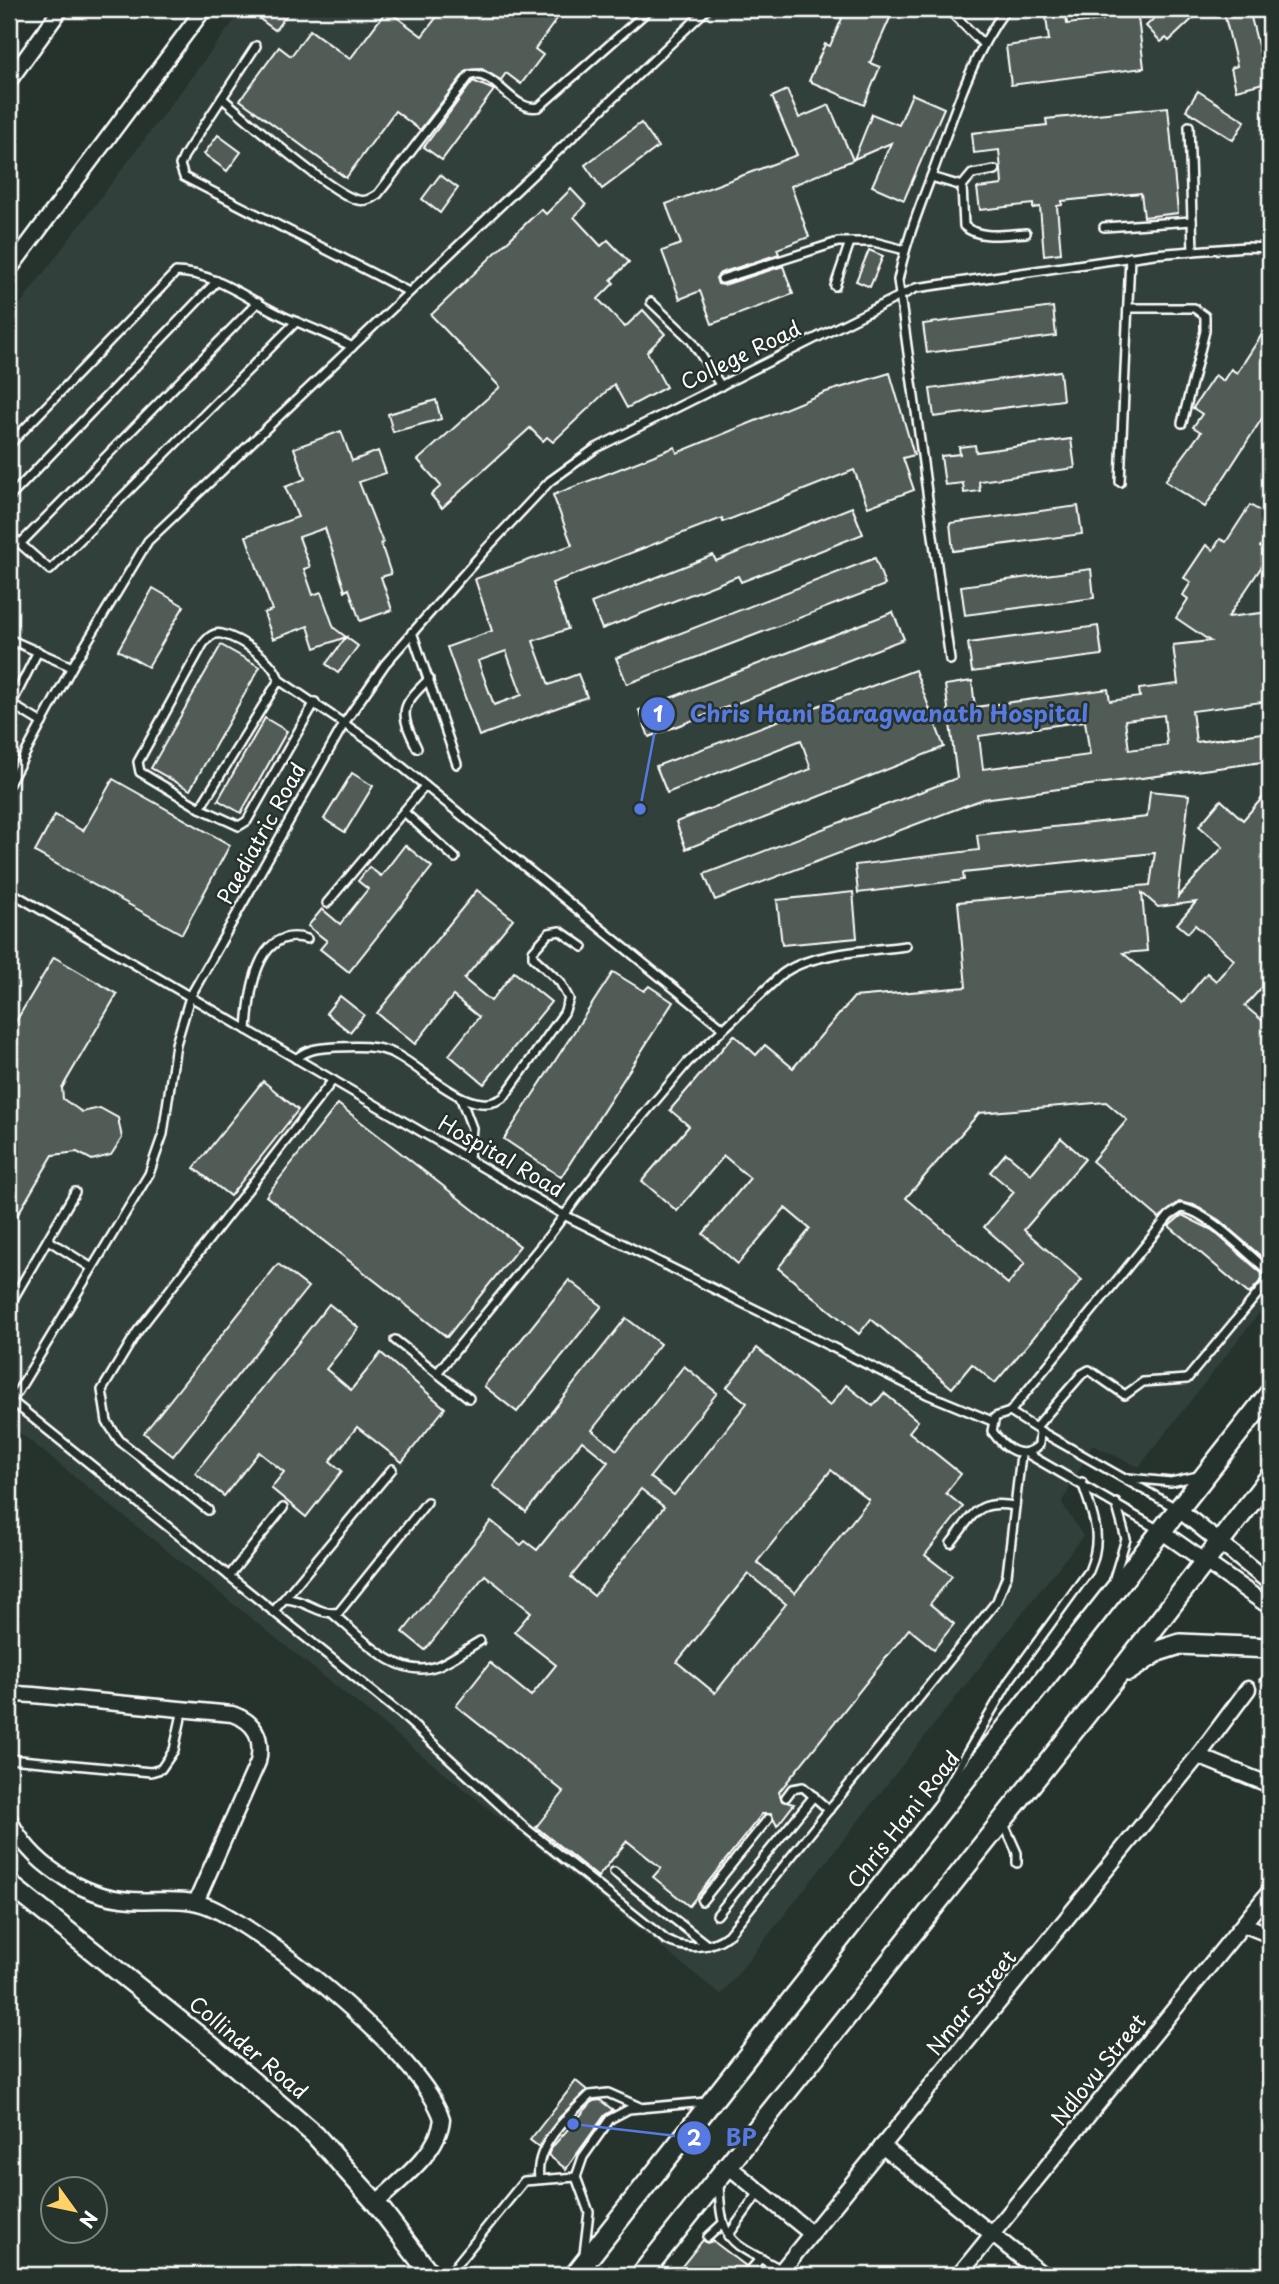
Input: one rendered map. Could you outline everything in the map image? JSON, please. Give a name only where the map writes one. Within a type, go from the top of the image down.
[{"type":"main road","name":"Chris Hani Road","points":[[578,2270],[1270,1393]]},
{"type":"main road","points":[[651,2272],[723,2171],[1113,1681],[1270,1477]]},
{"type":"main road","points":[[1113,1681],[1168,1647],[1190,1644],[1270,1648]]},
{"type":"street","points":[[9,80],[61,9]]},
{"type":"street","points":[[9,270],[204,9]]},
{"type":"street","points":[[1178,1510],[1270,1583]]},
{"type":"street","points":[[1161,1531],[1270,1607]]},
{"type":"street","name":"Nmar Street","points":[[780,2273],[1198,1756],[1248,1689]]},
{"type":"street","points":[[9,1699],[16,1695],[33,1695],[183,1709],[238,1716],[251,1725],[261,1746],[258,1762],[196,1902]]},
{"type":"street","points":[[1198,1756],[1270,1785]]},
{"type":"street","points":[[9,1818],[18,1839],[44,1863],[85,1890],[130,1900],[196,1902],[260,1937],[330,1990],[422,2082],[441,2114],[442,2123],[436,2139],[416,2165],[376,2203]]},
{"type":"street","name":"Collinder Road","points":[[9,1884],[279,2102],[315,2135],[376,2203],[431,2275]]},
{"type":"street","name":"Ndlovu Street","points":[[959,2275],[1270,1891]]},
{"type":"street","points":[[1245,1925],[1270,1935]]},
{"type":"street","points":[[882,2146],[1043,2275]]},
{"type":"street","points":[[723,2171],[761,2190],[812,2234]]},
{"type":"lane","points":[[222,98],[305,166],[352,199],[364,200],[378,194],[470,75],[484,76],[525,107],[539,107],[650,9]]},
{"type":"lane","points":[[9,784],[72,667],[148,541],[707,9]]},
{"type":"lane","points":[[948,9],[982,43]]},
{"type":"lane","points":[[950,660],[898,279],[905,250],[982,43],[1006,9]]},
{"type":"lane","points":[[256,46],[181,163],[185,179],[409,292]]},
{"type":"lane","points":[[1189,126],[1193,251]]},
{"type":"lane","points":[[995,170],[972,174],[962,186],[964,226],[981,235],[1026,233]]},
{"type":"lane","points":[[931,177],[962,186]]},
{"type":"lane","points":[[1104,227],[1192,221]]},
{"type":"lane","points":[[722,279],[838,242],[874,242],[905,250]]},
{"type":"lane","points":[[835,286],[850,242]]},
{"type":"lane","name":"College Road","points":[[345,722],[370,684],[412,632],[503,530],[568,465],[596,448],[855,320],[900,294],[928,286],[1130,257],[1270,248]]},
{"type":"lane","points":[[1120,482],[1130,257]]},
{"type":"lane","points":[[9,446],[176,272],[195,272],[217,281],[296,322],[313,326],[352,346]]},
{"type":"lane","points":[[9,498],[217,281]]},
{"type":"lane","points":[[20,544],[258,302]]},
{"type":"lane","points":[[651,302],[691,340],[721,386]]},
{"type":"lane","points":[[1128,308],[1194,308],[1205,316],[1205,331],[1182,423]]},
{"type":"lane","points":[[9,534],[50,570],[296,322]]},
{"type":"lane","points":[[412,632],[457,764]]},
{"type":"lane","points":[[200,807],[279,680],[276,667],[270,660],[222,634],[212,635],[203,644],[138,762],[140,772],[149,779],[200,807],[233,825],[239,826],[247,821],[315,702]]},
{"type":"lane","points":[[9,639],[72,667]]},
{"type":"lane","points":[[38,651],[10,706],[42,723]]},
{"type":"lane","points":[[417,748],[403,720],[403,709],[429,678]]},
{"type":"lane","points":[[279,680],[345,722],[723,1028]]},
{"type":"lane","name":"Paediatric Road","points":[[11,1399],[158,1156],[167,1116],[176,1044],[190,997],[345,722]]},
{"type":"lane","points":[[327,902],[425,786]]},
{"type":"lane","points":[[404,811],[455,858]]},
{"type":"lane","name":"Hospital Road","points":[[9,891],[564,1215],[929,1395],[992,1422]]},
{"type":"lane","points":[[296,1059],[312,1049],[372,1047],[401,1057],[461,1099],[490,1104],[504,1097],[564,1013],[569,999],[566,990],[533,957],[533,951],[550,933],[560,931],[583,947]]},
{"type":"lane","points":[[247,1030],[249,996],[261,960],[273,944],[282,938],[294,935],[307,939]]},
{"type":"lane","points":[[437,1373],[672,1080],[723,1028],[789,968],[816,959],[906,946]]},
{"type":"lane","points":[[208,1510],[120,1441],[107,1422],[102,1390],[137,1332],[333,1080]]},
{"type":"lane","points":[[461,1099],[472,1128],[469,1159]]},
{"type":"lane","points":[[9,1306],[75,1192]]},
{"type":"lane","points":[[1010,1412],[1169,1216],[1181,1208],[1196,1213],[1223,1232],[1270,1272]]},
{"type":"lane","points":[[48,1240],[92,1268]]},
{"type":"lane","points":[[11,1399],[402,1715],[523,1826],[666,1940],[688,1947],[707,1945],[728,1936],[997,1601],[1007,1575],[1024,1454],[1039,1445],[1038,1429],[1082,1374],[1089,1370],[1123,1394],[1143,1382],[1187,1379],[1270,1279]]},
{"type":"lane","points":[[395,1340],[469,1398]]},
{"type":"lane","points":[[1161,1531],[1082,1482],[998,1439],[992,1431],[992,1422],[999,1413],[1010,1412],[1178,1510]]},
{"type":"lane","points":[[272,1612],[392,1469]]},
{"type":"lane","points":[[1120,1476],[1171,1482],[1210,1471]]},
{"type":"lane","points":[[918,1838],[995,1702],[1089,1570],[1097,1552],[1098,1536],[1082,1482]]},
{"type":"lane","points":[[333,1614],[347,1604],[427,1502]]},
{"type":"lane","points":[[951,1543],[982,1506],[993,1502],[1015,1506]]},
{"type":"lane","points":[[1098,1611],[1125,1552],[1125,1527],[1115,1502]]},
{"type":"lane","points":[[229,1576],[283,1508]]},
{"type":"lane","points":[[284,1599],[303,1601],[333,1614],[383,1656],[422,1670],[437,1666],[480,1641]]},
{"type":"lane","points":[[9,1759],[151,1772],[161,1769],[174,1750],[183,1709]]},
{"type":"lane","points":[[786,1797],[798,1786],[830,1810]]},
{"type":"lane","points":[[717,1915],[814,1796]]},
{"type":"lane","points":[[702,1901],[768,1819]]},
{"type":"lane","points":[[1002,1820],[1017,1853],[1017,1863]]},
{"type":"lane","points":[[614,1872],[707,1945]]},
{"type":"lane","points":[[539,2178],[537,2164],[547,2144],[590,2095],[608,2094],[643,2109]]},
{"type":"lane","points":[[578,2270],[589,2212],[576,2177],[583,2157],[610,2119],[618,2112],[712,2101]]},
{"type":"lane","points":[[723,2171],[722,2224],[728,2236],[741,2249],[761,2258],[780,2273]]},
{"type":"lane","points":[[448,2275],[520,2184],[530,2178],[576,2177]]},
{"type":"lane","points":[[728,2236],[761,2190]]},
{"type":"lane","points":[[708,2237],[722,2224]]},
{"type":"lane","points":[[746,2275],[761,2258]]},
{"type":"shaded area","points":[[243,9],[1270,9],[1270,1299],[1139,1467],[1092,1445],[1062,1503],[1083,1536],[721,1995],[9,1424],[9,319]]},
{"type":"building","points":[[246,9],[291,9],[275,30]]},
{"type":"building","points":[[443,9],[564,9],[535,49],[543,55],[521,84],[506,73],[501,80],[482,69],[467,70],[420,130],[395,111],[346,178],[240,100],[279,47],[291,56],[310,30],[350,59],[387,10],[422,36]]},
{"type":"building","points":[[846,9],[894,9],[870,63],[880,67],[864,105],[809,81],[825,44],[830,46]]},
{"type":"building","points":[[1102,9],[1137,9],[1144,68],[1011,85],[1006,46],[1049,40],[1046,17],[1066,14],[1067,24],[1103,20]]},
{"type":"building","points":[[1164,9],[1203,9],[1169,41],[1166,38],[1161,42],[1146,26]]},
{"type":"building","points":[[1223,9],[1249,9],[1267,82],[1236,90],[1231,68],[1237,66]]},
{"type":"building","points":[[473,81],[494,90],[442,160],[424,147]]},
{"type":"building","points":[[787,90],[799,118],[829,105],[853,160],[791,186],[809,237],[777,249],[779,254],[720,273],[716,278],[718,284],[724,285],[783,266],[793,294],[712,324],[700,291],[680,299],[662,251],[681,244],[666,204],[797,155],[772,97]]},
{"type":"building","points":[[1198,91],[1245,121],[1233,140],[1186,110]]},
{"type":"building","points":[[912,94],[944,108],[904,200],[872,186],[891,143],[854,159],[872,114],[899,125]]},
{"type":"building","points":[[1168,107],[1178,213],[1144,217],[1141,193],[1062,201],[1062,205],[1057,206],[1061,253],[1044,255],[1040,207],[1033,208],[1033,204],[980,210],[977,188],[1002,185],[999,150],[974,153],[972,133],[1047,125],[1046,119]]},
{"type":"building","points":[[641,123],[658,147],[602,189],[585,165]]},
{"type":"building","points":[[218,135],[241,152],[227,171],[204,154]]},
{"type":"building","points":[[440,175],[458,188],[440,213],[422,199]]},
{"type":"building","points":[[571,189],[586,205],[574,217],[601,246],[608,240],[629,262],[611,280],[614,283],[598,299],[625,327],[643,310],[665,334],[647,352],[666,387],[627,408],[614,384],[553,442],[547,437],[543,441],[530,428],[442,508],[431,495],[441,486],[418,460],[500,387],[431,315],[541,209],[546,214]]},
{"type":"building","points":[[869,250],[883,256],[870,287],[856,281]]},
{"type":"building","points":[[1053,307],[1056,336],[927,353],[923,324]]},
{"type":"building","points":[[1270,322],[1270,406],[1205,507],[1165,481],[1201,432],[1193,427],[1202,414],[1193,408],[1215,375],[1223,381],[1231,369],[1237,373]]},
{"type":"building","points":[[1060,371],[1063,400],[934,417],[930,389]]},
{"type":"building","points":[[890,373],[914,455],[903,458],[914,490],[868,507],[854,470],[723,522],[722,518],[552,583],[568,629],[533,641],[549,685],[578,674],[587,697],[479,736],[447,647],[492,631],[475,579],[572,545],[553,495],[675,447],[677,453],[826,392]],"holes":[[[506,651],[522,695],[494,705],[478,661]]]},
{"type":"building","points":[[436,400],[441,419],[393,432],[388,414]]},
{"type":"building","points":[[341,431],[352,461],[378,451],[386,473],[359,482],[383,543],[381,544],[391,574],[381,577],[392,610],[360,621],[349,589],[345,591],[325,528],[299,537],[310,567],[304,569],[313,595],[321,592],[334,628],[346,637],[315,648],[308,626],[273,639],[264,613],[272,610],[246,536],[298,517],[285,487],[305,479],[294,448]]},
{"type":"building","points":[[1071,439],[1075,468],[979,481],[980,491],[964,493],[963,483],[945,485],[941,456],[960,454],[959,447],[975,445],[976,452]]},
{"type":"building","points":[[1270,496],[1270,531],[1260,547],[1270,554],[1228,617],[1270,612],[1270,701],[1192,711],[1196,742],[1270,732],[1270,761],[983,799],[715,900],[704,874],[957,778],[945,685],[972,681],[975,707],[1108,689],[1110,701],[1140,697],[1139,689],[1178,684],[1173,645],[1210,641],[1176,618],[1188,599],[1183,595],[1191,582],[1184,578],[1206,545],[1213,550],[1220,539],[1226,542],[1250,505],[1260,511]],"holes":[[[1164,715],[1167,745],[1129,750],[1125,720]],[[1085,721],[1090,755],[983,769],[979,736]]]},
{"type":"building","points":[[1078,506],[1082,534],[953,551],[950,523]]},
{"type":"building","points":[[852,507],[863,534],[741,582],[738,576],[602,629],[591,603],[713,555],[716,561]]},
{"type":"building","points":[[875,558],[885,585],[627,684],[616,658]]},
{"type":"building","points":[[1091,569],[1094,598],[965,615],[961,586]]},
{"type":"building","points":[[153,588],[184,606],[148,667],[118,650]]},
{"type":"building","points":[[893,612],[904,639],[649,737],[639,710]]},
{"type":"building","points":[[1098,626],[1102,655],[972,672],[968,643]]},
{"type":"building","points":[[346,637],[358,646],[338,673],[326,664]]},
{"type":"building","points":[[221,645],[260,667],[190,790],[151,768]]},
{"type":"building","points":[[915,670],[944,747],[686,849],[676,822],[811,769],[801,740],[667,793],[656,766]]},
{"type":"building","points":[[265,718],[287,731],[241,813],[218,800]]},
{"type":"building","points":[[352,773],[373,786],[345,832],[324,819]]},
{"type":"building","points":[[113,779],[230,845],[182,934],[35,852],[55,815],[83,831]]},
{"type":"building","points":[[1270,789],[1270,978],[1245,1006],[1270,1027],[1270,1264],[1219,1220],[1194,1205],[1179,1202],[1159,1218],[1092,1161],[1127,1120],[1106,1102],[979,1113],[906,1198],[1008,1284],[1025,1263],[984,1227],[1014,1192],[990,1172],[1006,1153],[1031,1174],[1061,1138],[1085,1159],[1024,1230],[1082,1280],[995,1383],[972,1364],[952,1388],[871,1319],[859,1334],[778,1268],[810,1229],[785,1208],[738,1264],[703,1234],[750,1178],[724,1156],[677,1211],[642,1181],[689,1126],[670,1110],[734,1035],[756,1055],[765,1045],[793,1068],[854,997],[966,987],[958,902],[1150,885],[1155,853],[963,873],[964,880],[858,893],[855,865],[979,850],[977,835],[1147,817],[1150,791],[1189,795],[1178,897],[1223,847],[1199,826],[1221,800],[1243,820]],"holes":[[[1142,893],[1158,907],[1196,902],[1177,924],[1188,933],[1195,925],[1234,960],[1216,981],[1207,973],[1182,1003],[1123,953],[1147,951]]]},
{"type":"building","points":[[405,845],[432,867],[349,972],[320,949],[327,941],[308,926],[322,909],[340,924],[368,889],[358,881],[369,867],[381,876]]},
{"type":"building","points":[[477,890],[513,919],[464,979],[491,1001],[514,972],[551,1002],[484,1084],[449,1055],[479,1017],[453,996],[415,1044],[377,1013]]},
{"type":"building","points":[[853,892],[857,938],[782,945],[777,900]]},
{"type":"building","points":[[54,957],[117,994],[62,1088],[63,1099],[82,1112],[100,1108],[118,1118],[122,1138],[111,1155],[92,1160],[77,1152],[53,1155],[9,1229],[9,1033]]},
{"type":"building","points":[[613,972],[644,991],[649,986],[673,1002],[561,1177],[504,1139]]},
{"type":"building","points":[[340,996],[364,1015],[350,1032],[326,1013]]},
{"type":"building","points":[[263,1081],[298,1110],[230,1196],[194,1168]]},
{"type":"building","points":[[338,1104],[520,1246],[447,1337],[266,1196]]},
{"type":"building","points":[[1182,1215],[1212,1230],[1265,1276],[1249,1294],[1169,1226]]},
{"type":"building","points":[[278,1264],[308,1287],[173,1456],[144,1433]]},
{"type":"building","points":[[569,1280],[602,1306],[517,1412],[484,1386]]},
{"type":"building","points":[[329,1304],[359,1328],[326,1369],[351,1390],[381,1353],[445,1408],[402,1462],[357,1427],[330,1461],[342,1471],[306,1517],[271,1488],[284,1472],[259,1452],[224,1496],[195,1473]]},
{"type":"building","points":[[626,1318],[660,1344],[592,1430],[617,1450],[684,1366],[717,1393],[650,1477],[674,1495],[747,1403],[727,1387],[757,1348],[830,1406],[846,1385],[873,1406],[884,1393],[918,1421],[909,1432],[961,1474],[946,1493],[963,1507],[925,1555],[952,1576],[930,1604],[954,1624],[934,1649],[909,1629],[779,1792],[782,1801],[794,1804],[777,1826],[771,1814],[762,1814],[689,1906],[653,1877],[661,1868],[627,1841],[598,1877],[536,1827],[564,1792],[456,1706],[490,1663],[531,1696],[556,1665],[514,1632],[531,1612],[485,1575],[425,1650],[403,1632],[491,1521],[521,1545],[525,1541],[537,1550],[608,1462],[582,1441],[526,1512],[493,1486]],"holes":[[[831,1470],[869,1500],[795,1593],[757,1562]],[[641,1489],[664,1507],[594,1596],[571,1577]],[[748,1574],[786,1604],[715,1693],[677,1662]]]},
{"type":"building","points":[[576,2081],[587,2090],[559,2118],[539,2147],[530,2140]]},
{"type":"building","points":[[600,2100],[613,2110],[605,2115],[566,2169],[548,2155],[593,2101]]},
{"type":"building","points":[[703,2240],[707,2243],[713,2241],[746,2266],[740,2275],[675,2275]]},
{"type":"place","name":"Chris Hani Baragwanath Hospital","points":[[640,809]]},
{"type":"place","name":"BP","points":[[573,2124]]}]
